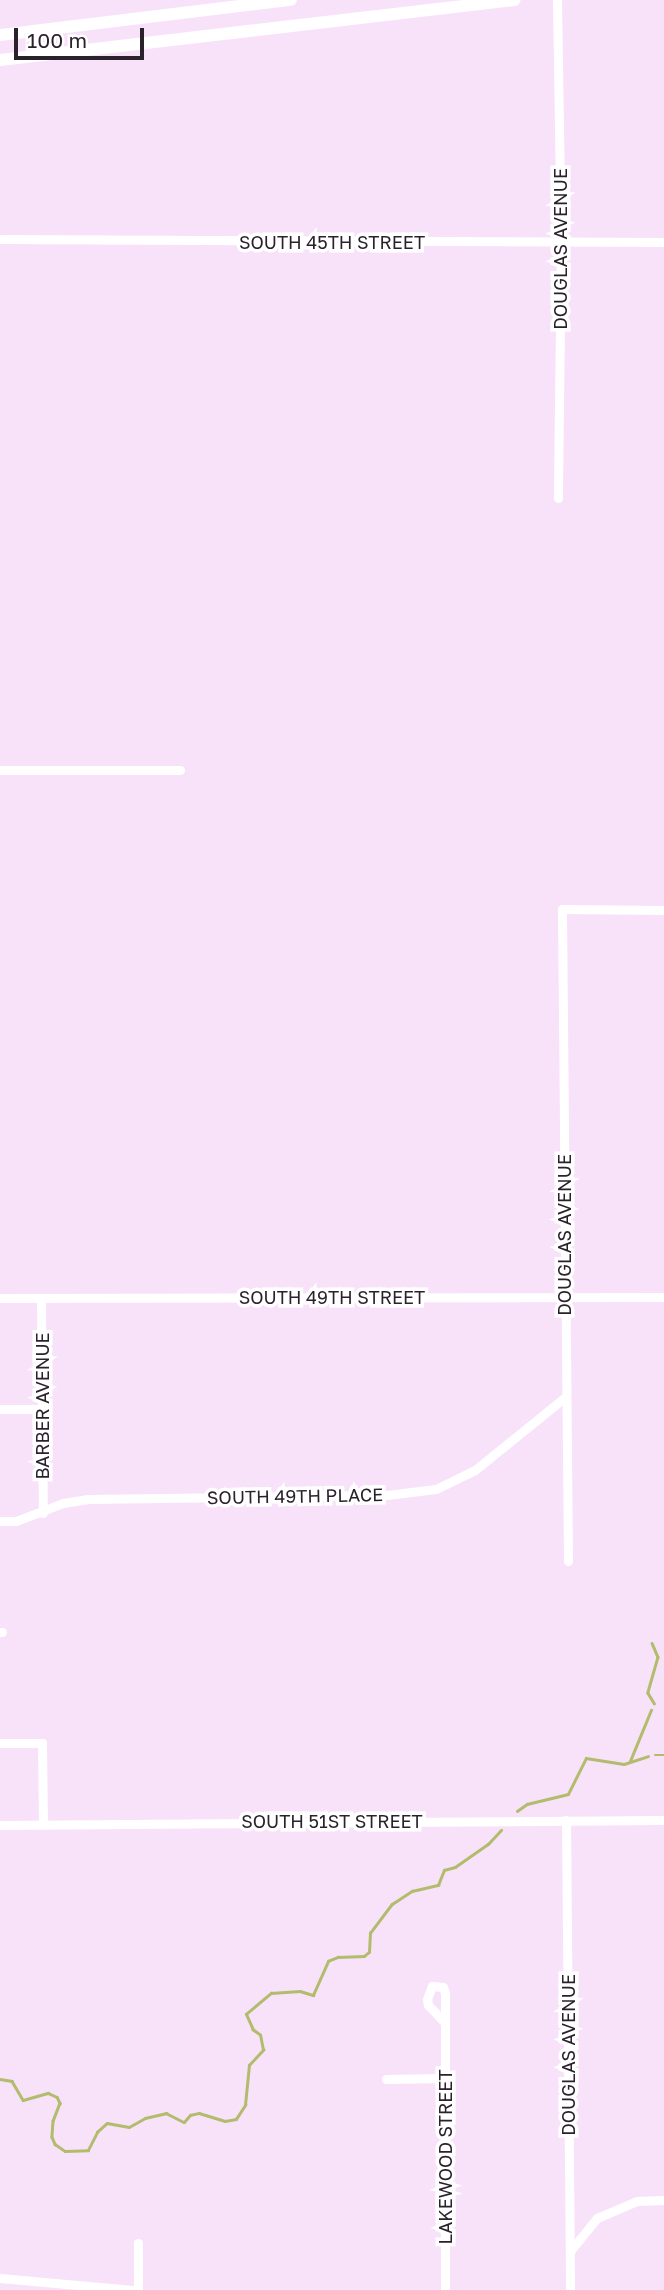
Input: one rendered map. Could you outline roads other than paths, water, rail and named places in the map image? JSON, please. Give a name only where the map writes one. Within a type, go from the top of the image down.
[{"type":"highway","points":[[0,35],[291,0]]},
{"type":"highway","points":[[0,60],[516,0]]},
{"type":"street","name":"DOUGLAS AVENUE","points":[[557,0],[561,243],[558,498]]},
{"type":"street","name":"SOUTH 45TH STREET","points":[[0,239],[664,242]]},
{"type":"street","points":[[0,770],[180,770]]},
{"type":"street","name":"DOUGLAS AVENUE","points":[[568,1560],[564,1398],[562,909],[664,910]]},
{"type":"street","name":"SOUTH 49TH STREET","points":[[0,1298],[664,1297]]},
{"type":"street","name":"BARBER AVENUE","points":[[41,1298],[43,1513]]},
{"type":"street","name":"SOUTH 49TH PLACE","points":[[0,1521],[16,1521],[43,1513],[63,1503],[87,1499],[387,1495],[436,1489],[475,1470],[564,1398]]},
{"type":"street","points":[[0,1409],[42,1409]]},
{"type":"street","points":[[0,1743],[42,1743],[43,1822]]},
{"type":"street","name":"DOUGLAS AVENUE","points":[[566,1821],[570,2290]]},
{"type":"street","name":"SOUTH 51ST STREET","points":[[0,1825],[43,1822],[664,1821]]},
{"type":"street","name":"LAKEWOOD STREET","points":[[445,2023],[445,2290]]},
{"type":"street","points":[[386,2079],[445,2078]]},
{"type":"street","points":[[571,2250],[597,2218],[636,2201],[664,2200]]},
{"type":"street","points":[[138,2243],[138,2290]]},
{"type":"street","points":[[0,2278],[54,2287],[132,2290]]},
{"type":"waterway","points":[[652,1643],[658,1657],[648,1693],[654,1703]]},
{"type":"waterway","points":[[630,1761],[651,1710]]},
{"type":"waterway","points":[[655,1755],[664,1755]]},
{"type":"waterway","points":[[517,1811],[527,1804],[568,1794],[586,1758],[624,1764],[648,1756]]},
{"type":"waterway","points":[[0,2079],[12,2081],[23,2100],[48,2093],[57,2097],[60,2103],[53,2121],[52,2137],[55,2144],[65,2151],[88,2150],[97,2132],[107,2123],[129,2127],[145,2118],[166,2113],[184,2122],[190,2115],[199,2113],[225,2121],[236,2119],[245,2105],[249,2065],[263,2050],[260,2035],[253,2030],[246,2014],[271,1993],[300,1991],[313,1995],[328,1961],[338,1957],[364,1956],[369,1952],[370,1933],[392,1904],[412,1891],[438,1885],[444,1870],[455,1867],[488,1844],[501,1830]]}]
